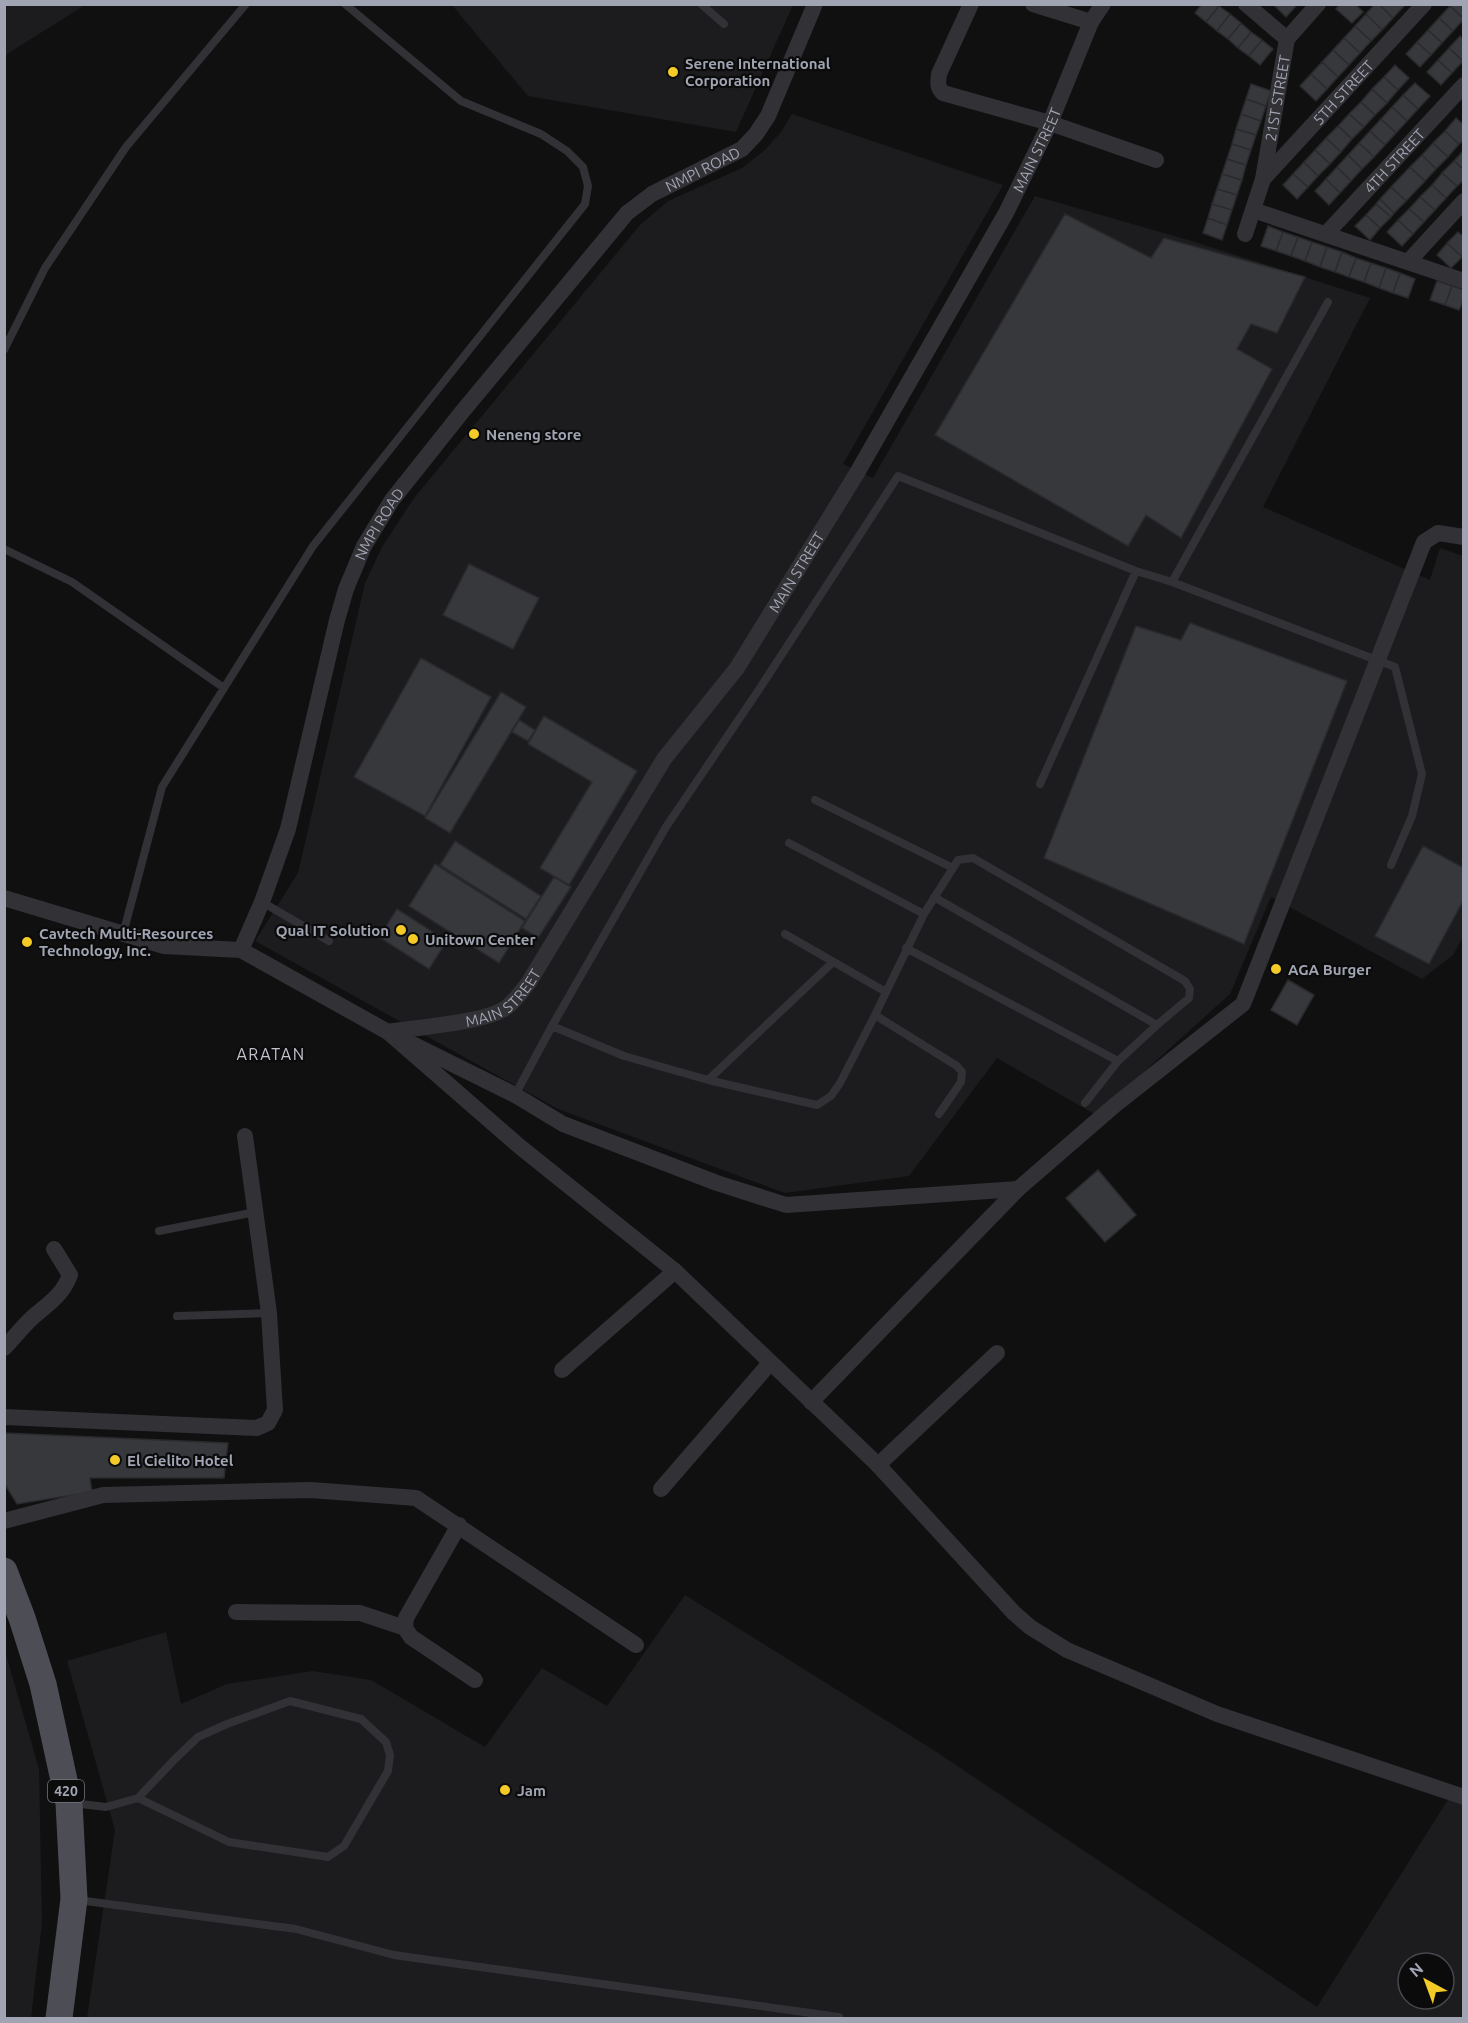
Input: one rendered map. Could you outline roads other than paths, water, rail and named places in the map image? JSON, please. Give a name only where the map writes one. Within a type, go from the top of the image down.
[{"type":"main road","name":"420","points":[[4,1571],[43,1684],[69,1803],[74,1899],[59,2019]]},
{"type":"street","name":"NMPI ROAD","points":[[241,950],[262,902],[288,829],[346,589],[364,546],[377,523],[462,412],[627,213],[652,194],[742,149],[756,134],[768,116],[815,4]]},
{"type":"street","points":[[971,4],[939,74],[939,89],[949,96],[1050,123],[1156,160]]},
{"type":"street","points":[[1033,4],[1091,22]]},
{"type":"street","name":"MAIN STREET","points":[[388,1032],[490,1016],[506,1008],[519,996],[664,759],[737,668],[857,473],[1006,213],[1050,123],[1091,22],[1103,4]]},
{"type":"street","name":"21ST STREET","points":[[1245,234],[1263,179],[1287,39],[1246,4]]},
{"type":"street","points":[[1287,39],[1318,4]]},
{"type":"street","name":"5TH STREET","points":[[1263,179],[1424,4]]},
{"type":"street","name":"4TH STREET","points":[[1326,234],[1464,85]]},
{"type":"street","points":[[1408,262],[1464,201]]},
{"type":"street","points":[[1253,210],[1464,281]]},
{"type":"street","points":[[811,1402],[1018,1189],[1115,1106],[1243,1004],[1424,542],[1438,533],[1464,537]]},
{"type":"street","points":[[4,898],[164,946],[241,950],[388,1032],[515,1095],[563,1124],[717,1184],[786,1205],[1018,1189]]},
{"type":"street","points":[[388,1032],[528,1153],[675,1271],[878,1464],[1014,1613],[1030,1627],[1067,1650],[1217,1714],[1464,1797]]},
{"type":"street","points":[[4,1417],[257,1428],[268,1423],[275,1410],[269,1312],[245,1136]]},
{"type":"street","points":[[4,1348],[65,1287],[70,1275],[54,1249]]},
{"type":"street","points":[[562,1370],[675,1271]]},
{"type":"street","points":[[878,1464],[997,1353]]},
{"type":"street","points":[[661,1489],[770,1363]]},
{"type":"street","points":[[4,1521],[103,1495],[311,1490],[416,1498],[636,1645]]},
{"type":"street","points":[[405,1628],[406,1618],[459,1525]]},
{"type":"street","points":[[236,1612],[360,1613],[405,1628],[411,1637],[475,1680]]},
{"type":"lane","points":[[4,350],[45,268],[126,147],[246,4]]},
{"type":"lane","points":[[123,934],[162,787],[313,546],[585,204],[588,186],[584,167],[567,151],[542,134],[461,100],[345,4]]},
{"type":"lane","points":[[700,4],[724,24]]},
{"type":"lane","points":[[1172,582],[1328,302]]},
{"type":"lane","points":[[515,1095],[666,827],[898,476],[1136,571],[1172,582],[1395,668],[1422,774],[1412,816],[1391,865]]},
{"type":"lane","points":[[4,549],[72,582],[224,688]]},
{"type":"lane","points":[[1041,784],[1136,571]]},
{"type":"lane","points":[[815,800],[953,868]]},
{"type":"lane","points":[[789,843],[924,914]]},
{"type":"lane","points":[[552,1026],[624,1056],[708,1080],[817,1106],[831,1096],[840,1083],[875,1016],[906,948],[934,897],[958,860],[973,858],[1185,981],[1190,989],[1189,998],[1118,1060],[1085,1103]]},
{"type":"lane","points":[[934,897],[1157,1025]]},
{"type":"lane","points":[[262,902],[329,941]]},
{"type":"lane","points":[[785,934],[886,992]]},
{"type":"lane","points":[[906,948],[1118,1060]]},
{"type":"lane","points":[[708,1080],[833,962]]},
{"type":"lane","points":[[875,1016],[957,1066],[962,1072],[961,1082],[939,1114]]},
{"type":"lane","points":[[159,1231],[256,1212]]},
{"type":"lane","points":[[177,1316],[269,1312]]},
{"type":"lane","points":[[69,1803],[106,1807],[138,1798],[198,1737],[226,1724],[290,1701],[361,1719],[386,1742],[390,1755],[388,1770],[344,1846],[328,1857],[229,1842],[138,1798]]},
{"type":"lane","points":[[74,1899],[296,1929],[394,1954],[839,2017]]},
{"type":"place","name":"Serene International Corporation","points":[[673,72]]},
{"type":"place","name":"Neneng store","points":[[474,434]]},
{"type":"place","name":"Qual IT Solution","points":[[401,930]]},
{"type":"place","name":"Unitown Center","points":[[413,939]]},
{"type":"place","name":"Cavtech Multi-Resources Technology, Inc.","points":[[27,942]]},
{"type":"place","name":"AGA Burger","points":[[1276,969]]},
{"type":"place","name":"El Cielito Hotel","points":[[115,1460]]},
{"type":"place","name":"Jam","points":[[505,1790]]},
{"type":"district","name":"ARATAN","points":[[271,1054]]}]
